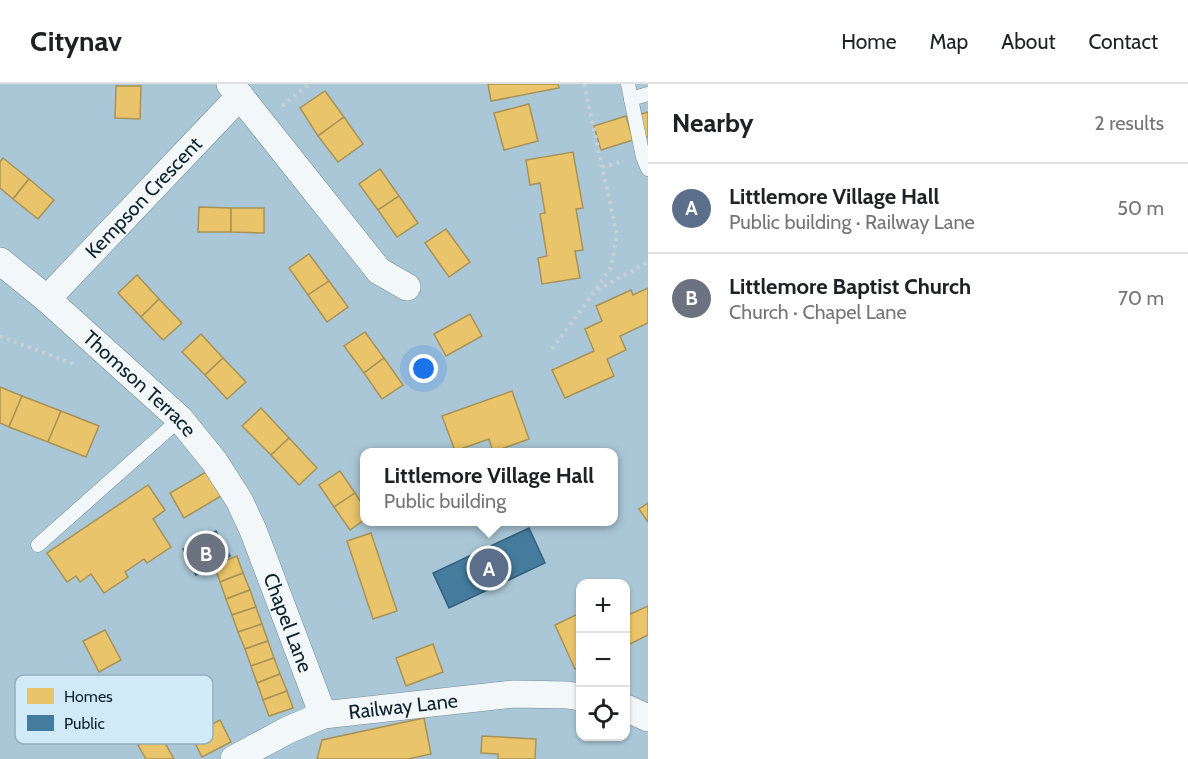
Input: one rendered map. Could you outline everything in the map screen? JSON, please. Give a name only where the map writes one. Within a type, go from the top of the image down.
[{"type":"street","name":"Kempson Crescent","points":[[47,299],[235,90],[379,271],[407,287]]},
{"type":"street","name":"Thomson Terrace","points":[[0,261],[47,299],[180,419],[214,461],[239,500],[253,530]]},
{"type":"street","name":"Chapel Lane","points":[[253,530],[323,715]]},
{"type":"street","name":"Railway Lane","points":[[234,759],[288,730],[323,715],[514,693],[576,696]]},
{"type":"street","points":[[630,710],[648,718]]},
{"type":"lane","points":[[628,84],[643,157],[648,169]]},
{"type":"lane","points":[[631,99],[648,94]]},
{"type":"lane","points":[[38,545],[180,419]]},
{"type":"path","points":[[262,122],[309,84]]},
{"type":"path","points":[[552,349],[611,267],[617,235],[584,84]]},
{"type":"path","points":[[594,292],[648,262]]},
{"type":"building: Homes","points":[[488,84],[558,84],[559,88],[491,101]]},
{"type":"building: Homes","points":[[116,86],[141,86],[140,119],[115,118]]},
{"type":"building: Homes","points":[[325,91],[344,117],[318,136],[300,108]]},
{"type":"building: Homes","points":[[529,104],[538,141],[504,150],[494,113]]},
{"type":"building: Homes","points":[[648,112],[648,137],[644,138],[638,115]]},
{"type":"building: Homes","points":[[626,116],[633,140],[601,150],[594,126]]},
{"type":"building: Homes","points":[[344,117],[363,144],[338,162],[318,136]]},
{"type":"building: Homes","points":[[573,152],[583,208],[576,209],[583,250],[575,251],[580,278],[542,284],[538,258],[547,256],[540,214],[545,213],[540,183],[530,185],[526,160]]},
{"type":"building: Homes","points":[[3,158],[29,179],[13,199],[0,188],[0,162]]},
{"type":"building: Homes","points":[[380,169],[399,196],[378,210],[359,184]]},
{"type":"building: Homes","points":[[29,179],[54,200],[38,219],[13,199]]},
{"type":"building: Homes","points":[[399,196],[418,223],[397,237],[378,210]]},
{"type":"building: Homes","points":[[199,207],[231,208],[231,232],[198,232]]},
{"type":"building: Homes","points":[[231,208],[264,208],[264,233],[231,232]]},
{"type":"building: Homes","points":[[446,229],[470,262],[449,277],[425,243]]},
{"type":"building: Homes","points":[[309,254],[329,281],[308,295],[289,268]]},
{"type":"building: Homes","points":[[137,275],[159,299],[141,317],[118,293]]},
{"type":"building: Homes","points":[[329,281],[348,307],[327,322],[308,295]]},
{"type":"building: Homes","points":[[648,288],[648,323],[620,336],[626,350],[607,359],[614,376],[565,398],[552,370],[594,351],[585,329],[602,321],[596,306],[631,290],[633,295]]},
{"type":"building: Homes","points":[[159,299],[182,323],[163,340],[141,317]]},
{"type":"building: Homes","points":[[470,314],[482,336],[446,356],[434,334]]},
{"type":"building: Homes","points":[[365,332],[384,358],[364,373],[344,346]]},
{"type":"building: Homes","points":[[201,334],[223,358],[205,375],[182,352]]},
{"type":"building: Homes","points":[[223,358],[246,382],[227,399],[205,375]]},
{"type":"building: Homes","points":[[384,358],[403,385],[382,399],[364,373]]},
{"type":"building: Homes","points":[[0,387],[22,396],[9,427],[0,423]]},
{"type":"building: Homes","points":[[512,391],[529,439],[504,448],[492,448],[489,439],[464,448],[454,448],[442,416]]},
{"type":"building: Homes","points":[[22,396],[61,411],[48,442],[9,427]]},
{"type":"building: Homes","points":[[261,408],[289,438],[271,455],[242,426]]},
{"type":"building: Homes","points":[[61,411],[99,426],[86,457],[48,442]]},
{"type":"building: Homes","points":[[289,438],[317,468],[299,485],[271,455]]},
{"type":"building: Homes","points":[[340,471],[355,493],[334,507],[319,485]]},
{"type":"building: Homes","points":[[206,472],[221,496],[184,518],[170,493]]},
{"type":"building: Homes","points":[[148,485],[165,510],[153,519],[171,547],[147,563],[144,559],[125,572],[128,577],[104,593],[91,574],[80,582],[76,576],[67,582],[47,553]]},
{"type":"building: Homes","points":[[355,493],[360,501],[360,523],[350,530],[334,507]]},
{"type":"building: Homes","points":[[648,503],[648,522],[639,509]]},
{"type":"building: Homes","points":[[371,533],[397,611],[373,619],[347,541]]},
{"type":"building: Homes","points":[[237,556],[243,573],[220,582],[214,565]]},
{"type":"building: Homes","points":[[243,573],[250,590],[226,599],[220,582]]},
{"type":"building: Homes","points":[[250,590],[256,607],[232,615],[226,599]]},
{"type":"building: Homes","points":[[648,606],[648,635],[630,644],[630,633],[630,614]]},
{"type":"building: Homes","points":[[256,607],[262,624],[238,632],[232,615]]},
{"type":"building: Homes","points":[[576,615],[575,669],[555,625]]},
{"type":"building: Homes","points":[[262,624],[268,641],[245,649],[238,632]]},
{"type":"building: Homes","points":[[105,630],[121,660],[99,672],[83,641]]},
{"type":"building: Homes","points":[[268,641],[274,658],[251,666],[245,649]]},
{"type":"building: Homes","points":[[433,644],[443,672],[406,686],[396,658]]},
{"type":"building: Homes","points":[[274,658],[280,674],[257,683],[251,666]]},
{"type":"building: Homes","points":[[280,674],[287,691],[263,700],[257,683]]},
{"type":"building: Homes","points":[[287,691],[293,708],[269,716],[263,700]]},
{"type":"building: Homes","points":[[424,718],[431,754],[408,759],[317,759],[322,740]]},
{"type":"building: Homes","points":[[220,720],[231,742],[202,757],[196,744],[213,744],[213,724]]},
{"type":"building: Homes","points":[[482,736],[536,739],[535,759],[498,759],[498,754],[481,753]]},
{"type":"building: Homes","points":[[166,744],[174,759],[146,759],[138,745]]},
{"type":"building: Public","points":[[529,528],[545,563],[449,608],[433,573]]},
{"type":"building: Public","points":[[216,531],[230,556],[196,575],[183,549]]},
{"type":"place","name":"Littlemore Baptist Church","points":[[206,553]]},
{"type":"place","name":"Littlemore Village Hall","points":[[489,568]]}]
